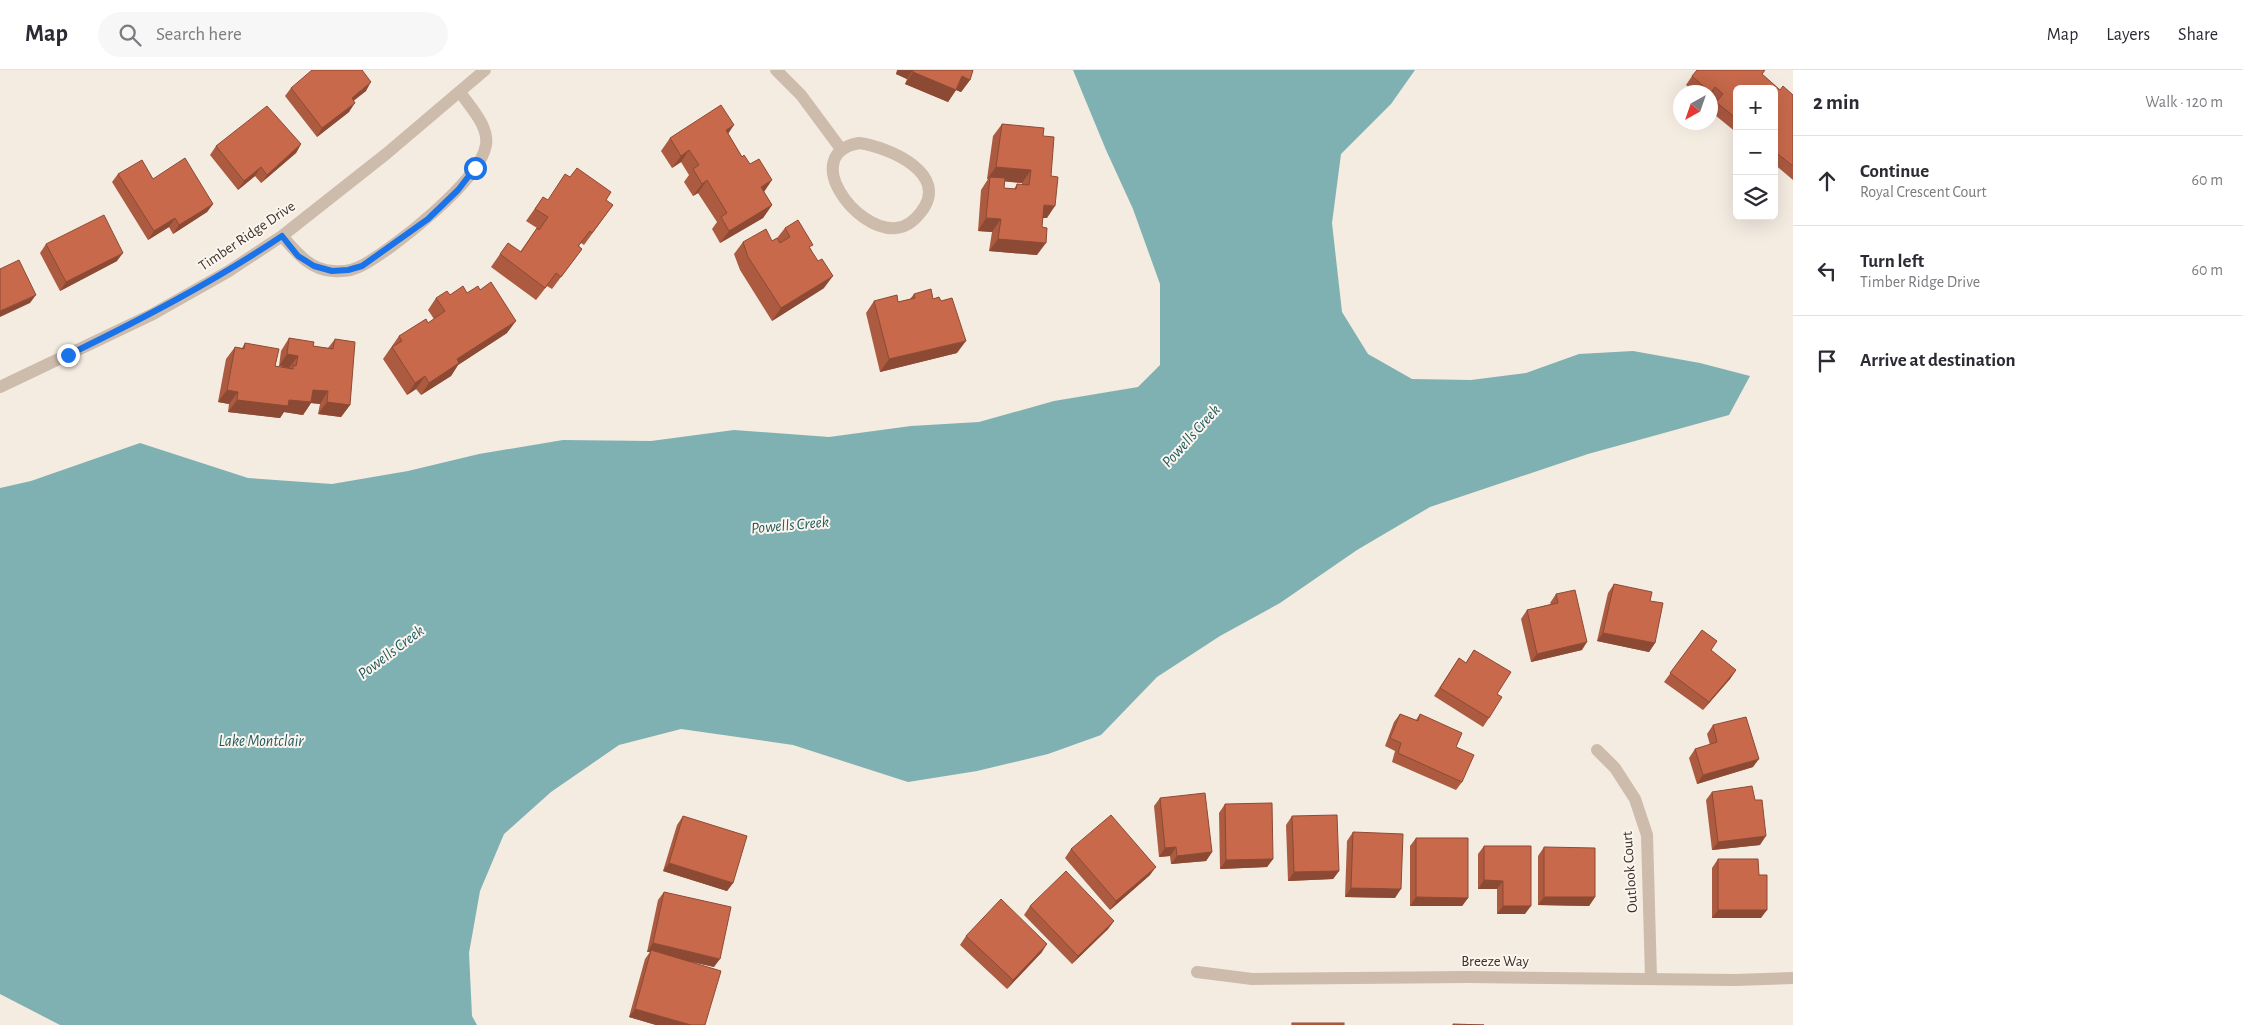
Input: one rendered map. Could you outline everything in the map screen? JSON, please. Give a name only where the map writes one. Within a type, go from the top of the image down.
[{"type":"street","name":"Timber Ridge Drive","points":[[0,387],[153,314],[229,271],[282,236],[386,154],[485,70]]},
{"type":"street","points":[[776,70],[800,95],[841,149]]},
{"type":"street","points":[[282,236],[298,256],[314,266],[332,271],[348,270],[362,266],[428,219],[458,190],[483,156],[486,143],[484,127],[460,92]]},
{"type":"street","points":[[859,142],[874,145],[919,168],[926,179],[929,194],[926,206],[915,220],[898,228],[883,228],[859,214],[843,198],[834,182],[832,168],[841,149],[846,145],[859,142]]},
{"type":"street","name":"Outlook Court","points":[[1597,750],[1615,768],[1635,799],[1647,835],[1651,978]]},
{"type":"street","name":"Breeze Way","points":[[1197,972],[1252,979],[1651,978],[1735,980],[1793,978]]},
{"type":"water","name":"Lake Montclair","points":[[1073,70],[1415,70],[1391,104],[1341,154],[1332,223],[1342,312],[1368,354],[1412,379],[1471,380],[1526,373],[1579,354],[1633,351],[1700,363],[1750,376],[1729,415],[1588,454],[1430,507],[1357,550],[1280,603],[1220,636],[1157,677],[1101,735],[1048,754],[977,771],[908,782],[793,745],[681,729],[619,745],[551,792],[504,834],[480,891],[469,953],[472,1016],[477,1025],[60,1025],[0,994],[0,488],[31,481],[140,443],[248,478],[332,484],[408,471],[479,454],[563,440],[651,441],[734,430],[829,437],[911,426],[979,422],[1054,401],[1138,387],[1160,365],[1160,284],[1133,209]]},
{"type":"building","points":[[312,70],[362,70],[371,82],[352,98],[355,103],[322,128],[291,88]]},
{"type":"building","points":[[914,70],[973,70],[970,80],[962,76],[956,90],[913,72]]},
{"type":"building","points":[[1697,70],[1765,70],[1762,74],[1774,85],[1733,85],[1733,116],[1718,104],[1718,100],[1723,94],[1718,90],[1718,85],[1702,85],[1692,76]]},
{"type":"building","points":[[1783,86],[1793,95],[1793,166],[1778,154],[1778,88],[1780,90]]},
{"type":"building","points":[[721,105],[734,125],[726,130],[742,157],[744,155],[750,164],[759,159],[772,180],[761,187],[772,205],[729,231],[721,217],[727,213],[707,180],[702,184],[693,169],[699,165],[689,150],[681,156],[670,138]]},
{"type":"building","points":[[267,106],[301,144],[267,175],[261,167],[244,181],[216,146]]},
{"type":"building","points":[[1002,124],[1044,128],[1043,136],[1054,137],[1051,176],[1058,177],[1055,206],[1044,205],[1042,227],[1047,228],[1046,243],[998,239],[1001,219],[986,218],[990,177],[1005,178],[1004,188],[1016,189],[1017,184],[1029,185],[1031,170],[996,167]]},
{"type":"building","points":[[185,158],[213,204],[179,225],[175,218],[154,231],[118,174],[142,160],[153,179]]},
{"type":"building","points":[[577,168],[611,192],[606,200],[613,205],[592,233],[590,231],[578,246],[582,249],[561,277],[556,273],[545,288],[500,254],[508,243],[521,252],[537,228],[539,230],[548,217],[535,209],[543,197],[548,200],[565,174],[570,177]]},
{"type":"building","points":[[104,215],[123,253],[66,282],[46,244]]},
{"type":"building","points":[[798,220],[813,245],[809,247],[818,261],[822,259],[833,276],[781,308],[748,257],[743,242],[766,229],[772,241],[777,238],[780,243],[790,237],[785,228]]},
{"type":"building","points":[[19,260],[36,295],[0,311],[0,269]]},
{"type":"building","points":[[491,282],[516,321],[457,359],[459,363],[429,383],[425,376],[415,383],[392,347],[402,341],[399,336],[426,319],[428,323],[445,311],[436,298],[447,291],[450,295],[463,286],[467,293],[478,286],[480,290]]},
{"type":"building","points":[[931,289],[933,299],[939,297],[941,301],[952,298],[966,341],[889,359],[874,301],[897,295],[898,302],[915,298],[914,294]]},
{"type":"building","points":[[289,338],[314,342],[313,346],[333,349],[335,339],[355,342],[350,405],[327,402],[328,391],[313,390],[311,402],[289,400],[288,406],[237,400],[238,392],[227,390],[235,347],[244,349],[245,343],[279,349],[275,366],[293,369],[293,365],[296,366],[298,356],[287,354]]},
{"type":"building","points":[[1614,584],[1652,592],[1650,601],[1663,603],[1655,643],[1603,633]]},
{"type":"building","points":[[1575,590],[1587,642],[1537,654],[1527,610],[1558,603],[1556,594]]},
{"type":"building","points":[[1702,630],[1717,641],[1711,650],[1736,670],[1709,702],[1670,673]]},
{"type":"building","points":[[1474,650],[1511,672],[1497,694],[1502,697],[1489,718],[1440,688],[1459,658],[1466,663]]},
{"type":"building","points":[[1400,714],[1418,721],[1420,714],[1462,733],[1456,747],[1474,755],[1462,782],[1398,753],[1401,743],[1390,738]]},
{"type":"building","points":[[1746,717],[1759,759],[1703,775],[1695,749],[1717,742],[1713,725]]},
{"type":"building","points":[[1752,786],[1755,800],[1762,800],[1766,836],[1718,842],[1712,792]]},
{"type":"building","points":[[1205,793],[1212,852],[1177,856],[1176,847],[1165,848],[1160,798]]},
{"type":"building","points":[[1272,803],[1273,859],[1226,860],[1225,804]]},
{"type":"building","points":[[1111,815],[1156,867],[1116,901],[1071,849]]},
{"type":"building","points":[[1337,815],[1339,871],[1294,872],[1292,816]]},
{"type":"building","points":[[683,816],[747,836],[733,883],[669,863]]},
{"type":"building","points":[[1353,832],[1403,834],[1401,889],[1351,888]]},
{"type":"building","points":[[1416,838],[1468,838],[1468,898],[1416,897]]},
{"type":"building","points":[[1484,846],[1531,846],[1531,906],[1503,906],[1503,881],[1484,880]]},
{"type":"building","points":[[1544,847],[1595,848],[1595,897],[1544,897]]},
{"type":"building","points":[[1718,859],[1758,859],[1759,875],[1767,875],[1767,910],[1718,910]]},
{"type":"building","points":[[1066,871],[1114,921],[1078,956],[1030,906]]},
{"type":"building","points":[[664,892],[731,907],[720,959],[653,943]]},
{"type":"building","points":[[1001,899],[1047,944],[1013,980],[966,936]]},
{"type":"building","points":[[651,950],[721,971],[705,1025],[691,1025],[635,1009]]},
{"type":"building","points":[[1292,1023],[1344,1023],[1344,1025],[1292,1025]]},
{"type":"route","points":[[68,355],[153,314],[229,271],[282,236],[298,256],[314,266],[332,271],[348,270],[362,266],[428,219],[458,190],[475,168]]},
{"type":"water label","name":"Powells Creek","points":[[1191,436]]},
{"type":"water label","name":"Powells Creek","points":[[790,525]]},
{"type":"water label","name":"Powells Creek","points":[[391,652]]}]
